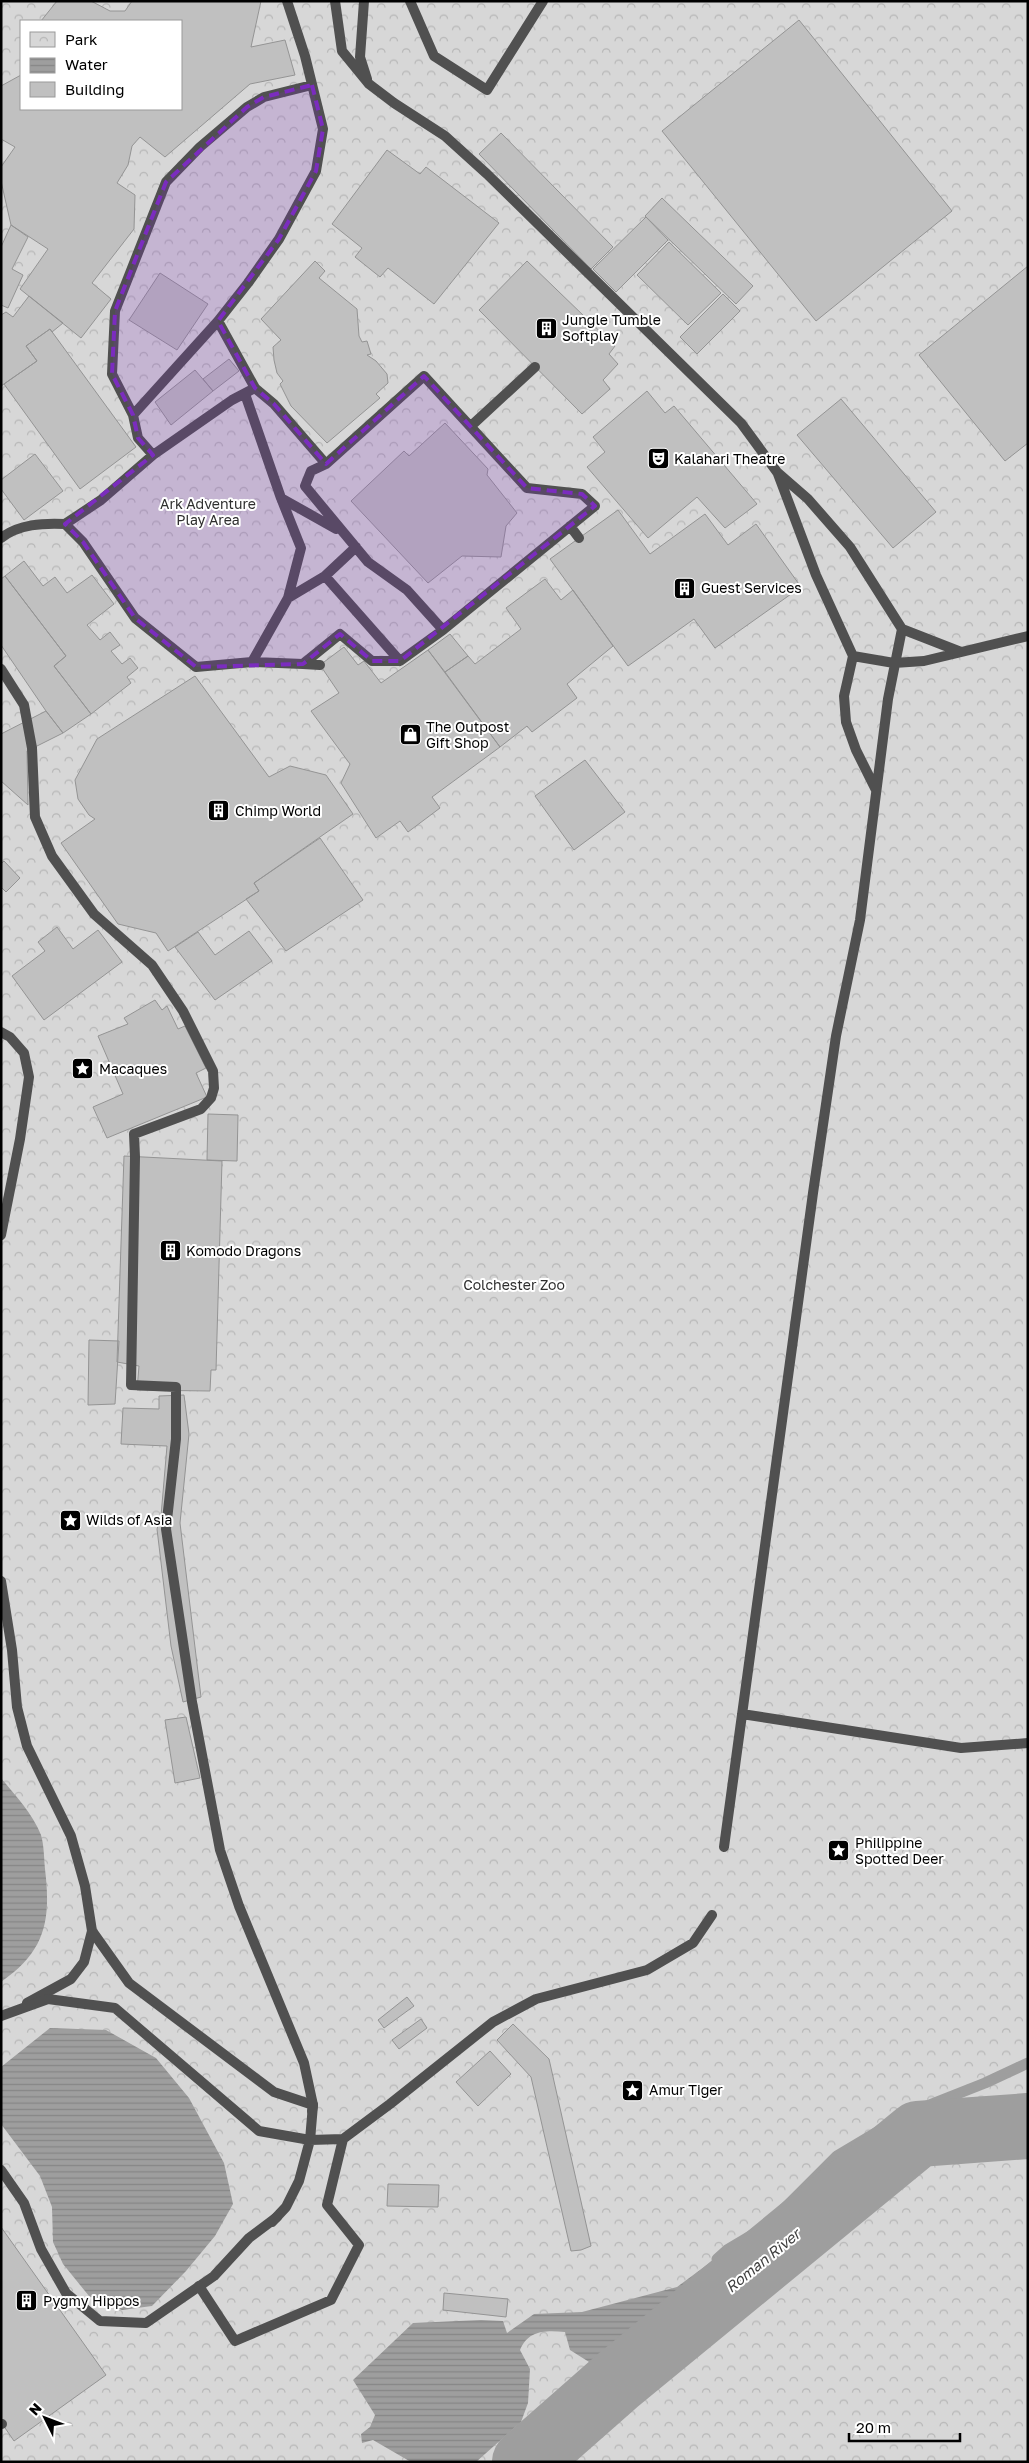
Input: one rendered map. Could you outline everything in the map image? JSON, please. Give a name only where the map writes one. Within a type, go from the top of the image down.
[{"type":"street","points":[[133,415],[218,321],[279,238],[316,172],[323,129],[306,56],[287,1]]},
{"type":"street","points":[[336,1],[342,50],[369,84],[394,103],[445,136],[487,174],[741,423],[777,472],[808,499],[850,547],[902,629],[961,652]]},
{"type":"street","points":[[364,1],[360,57],[369,84]]},
{"type":"street","points":[[410,1],[434,56],[487,90],[543,1]]},
{"type":"street","points":[[153,456],[138,438],[133,415],[112,374],[115,311],[166,182],[213,135],[247,106],[264,98],[312,85]]},
{"type":"street","points":[[218,321],[255,388],[274,404],[326,464]]},
{"type":"street","points":[[471,426],[535,367]]},
{"type":"street","points":[[303,664],[340,634],[372,661],[400,661],[443,630],[595,506],[582,494],[527,488],[424,376],[326,464],[311,471],[305,486],[368,562],[407,590],[443,630]]},
{"type":"street","points":[[1,538],[10,531],[44,523],[65,524],[101,500],[153,456],[255,388]]},
{"type":"street","points":[[245,394],[280,498],[301,548],[288,598],[252,662]]},
{"type":"street","points":[[777,472],[816,575],[853,656],[844,696],[846,722],[856,750],[876,790]]},
{"type":"street","points":[[280,498],[343,533]]},
{"type":"street","points":[[65,524],[83,542],[135,618],[196,667],[252,662],[320,665]]},
{"type":"street","points":[[570,526],[579,538]]},
{"type":"street","points":[[288,598],[325,576],[356,548]]},
{"type":"street","points":[[325,576],[400,661]]},
{"type":"street","points":[[724,1847],[813,1193],[836,1036],[860,920],[894,663],[902,629]]},
{"type":"street","points":[[853,656],[894,663],[924,661],[1028,636]]},
{"type":"street","points":[[1,669],[24,705],[32,748],[35,817],[52,856],[94,914],[152,965],[183,1011],[213,1071],[214,1088],[211,1098],[201,1109],[134,1134],[131,1385],[176,1387],[176,1439],[166,1529],[193,1711],[220,1850],[239,1906],[304,2063],[313,2105],[310,2140],[299,2181],[286,2207],[272,2222],[249,2238],[214,2276],[146,2323],[100,2321],[66,2293],[40,2249],[24,2203],[1,2170]]},
{"type":"street","points":[[1,1032],[10,1037],[24,1053],[29,1077],[20,1139],[1,1236]]},
{"type":"street","points":[[1,1581],[12,1650],[17,1707],[27,1746],[51,1791],[71,1836],[85,1886],[92,1931],[84,1962],[71,1979],[2,2016]]},
{"type":"street","points":[[742,1714],[961,1748],[1028,1742]]},
{"type":"street","points":[[2,2016],[48,1999],[115,2008],[259,2130],[310,2140],[343,2138],[390,2104],[493,2022],[536,1999],[647,1970],[693,1943],[712,1915]]},
{"type":"street","points":[[92,1931],[129,1983],[274,2092],[313,2105]]},
{"type":"street","points":[[199,2286],[235,2341],[331,2300],[359,2245],[327,2205],[343,2138]]},
{"type":"highlighted area","points":[[312,85],[323,129],[316,171],[279,239],[218,321],[255,388],[274,404],[326,464],[424,376],[527,488],[582,494],[595,506],[400,661],[372,661],[340,634],[303,664],[196,667],[135,618],[83,542],[65,524],[153,455],[138,438],[133,415],[112,374],[115,311],[166,182],[247,107],[264,97]]},
{"type":"green space","name":"Colchester Zoo","points":[[1,1],[1028,1],[1028,2462],[1,2462]]},
{"type":"water","points":[[1,1778],[29,1812],[41,1835],[44,1852],[47,1904],[46,1919],[36,1946],[28,1958],[1,1982]]},
{"type":"water","points":[[50,2028],[106,2030],[156,2058],[189,2098],[224,2163],[233,2204],[215,2236],[186,2271],[152,2306],[122,2310],[89,2296],[63,2264],[53,2242],[52,2207],[40,2176],[1,2124],[1,2067]]},
{"type":"water","points":[[727,2250],[676,2301],[665,2326],[625,2361],[597,2367],[570,2350],[565,2332],[551,2331],[538,2333],[528,2338],[520,2350],[530,2369],[528,2403],[521,2422],[476,2462],[411,2462],[373,2440],[362,2443],[361,2434],[370,2427],[375,2415],[353,2380],[413,2323],[503,2321],[507,2333],[534,2314],[582,2312],[677,2287]]},
{"type":"building","points":[[57,1],[91,1],[110,11],[125,11],[132,1],[261,1],[251,47],[285,40],[295,75],[250,84],[165,157],[140,137],[132,146],[128,165],[117,183],[135,195],[134,229],[92,283],[111,299],[81,338],[20,289],[48,249],[11,225],[1,181],[1,167],[15,147],[1,139],[1,86],[20,76],[20,110],[182,110],[182,20],[42,20]]},
{"type":"building","points":[[799,20],[952,211],[816,321],[662,131]]},
{"type":"building","points":[[501,133],[613,247],[591,269],[479,154]]},
{"type":"building","points":[[387,150],[420,174],[426,167],[499,223],[434,304],[388,268],[380,277],[355,257],[362,248],[332,224]]},
{"type":"building","points":[[662,198],[753,286],[736,304],[645,216]]},
{"type":"building","points":[[646,217],[668,240],[616,292],[593,269]]},
{"type":"building","points":[[11,225],[28,237],[12,269],[23,275],[8,308],[1,305],[1,247]]},
{"type":"building","points":[[669,242],[721,293],[688,325],[637,275]]},
{"type":"building","points":[[315,261],[325,271],[319,278],[357,309],[359,336],[362,342],[367,341],[371,354],[367,355],[376,361],[387,374],[388,383],[376,394],[380,398],[327,443],[291,406],[280,384],[283,381],[277,373],[274,360],[273,347],[281,340],[261,319]]},
{"type":"building","name":"Jungle Tumble Softplay","points":[[527,261],[615,346],[609,354],[618,364],[603,380],[610,389],[582,414],[479,310]]},
{"type":"building","points":[[1028,266],[1028,443],[1005,461],[919,355]]},
{"type":"building","points":[[160,273],[208,304],[177,350],[129,320]]},
{"type":"building","points":[[723,294],[740,311],[697,354],[680,337]]},
{"type":"building","points":[[29,296],[63,323],[52,332],[50,329],[26,346],[37,361],[1,386],[1,315],[6,312],[13,317]]},
{"type":"building","points":[[50,329],[136,447],[80,489],[4,384],[37,361],[26,346]]},
{"type":"building","points":[[229,359],[239,371],[213,391],[203,379]]},
{"type":"building","points":[[195,370],[213,391],[171,425],[155,402]]},
{"type":"building","name":"Kalahari Theatre","points":[[647,391],[665,413],[674,406],[757,504],[725,528],[697,497],[648,538],[587,467],[605,452],[593,437]]},
{"type":"building","points":[[841,399],[936,512],[893,548],[797,435]]},
{"type":"building","points":[[445,423],[488,469],[487,475],[517,513],[506,526],[501,557],[462,556],[428,583],[351,501],[404,451],[409,456]]},
{"type":"building","points":[[35,454],[63,491],[24,520],[1,489],[1,480]]},
{"type":"building","name":"Guest Services","points":[[618,510],[650,554],[705,514],[728,545],[756,524],[801,587],[715,648],[694,619],[628,666],[550,559]]},
{"type":"building","points":[[24,561],[43,586],[55,577],[67,593],[92,575],[114,604],[87,625],[100,640],[110,632],[120,645],[111,651],[122,664],[130,658],[138,668],[127,677],[131,683],[91,714],[54,666],[66,656],[5,576]]},
{"type":"building","points":[[5,576],[66,656],[54,666],[91,714],[63,733],[1,645],[1,579]]},
{"type":"building","name":"The Outpost Gift Shop","points":[[545,579],[561,600],[573,590],[613,646],[567,684],[577,698],[532,732],[527,726],[500,747],[445,672],[468,656],[475,664],[521,629],[506,608]]},
{"type":"building","points":[[450,634],[468,656],[445,672],[428,650]]},
{"type":"building","name":"The Outpost Gift Shop","points":[[344,647],[358,665],[364,661],[381,683],[428,650],[500,747],[432,797],[440,808],[408,832],[400,821],[376,838],[341,783],[350,764],[311,711],[339,693],[320,665]]},
{"type":"building","name":"Chimp World","points":[[195,676],[269,777],[290,766],[326,775],[353,814],[254,883],[259,891],[168,951],[156,933],[118,924],[61,843],[95,819],[89,815],[78,799],[75,780],[97,739]]},
{"type":"building","points":[[46,711],[63,733],[27,751],[28,805],[1,781],[1,734]]},
{"type":"building","points":[[585,760],[625,812],[574,850],[535,796]]},
{"type":"building","points":[[320,838],[363,900],[286,951],[246,899],[259,891],[254,883]]},
{"type":"building","points":[[4,861],[20,878],[6,892],[1,887],[1,864]]},
{"type":"building","points":[[57,927],[73,949],[98,930],[122,962],[44,1020],[12,976],[45,951],[38,942]]},
{"type":"building","points":[[249,931],[272,961],[215,1000],[175,947],[198,932],[215,955]]},
{"type":"building","points":[[155,1000],[162,1010],[167,1006],[178,1029],[185,1026],[206,1068],[196,1073],[207,1097],[107,1138],[93,1107],[123,1094],[98,1036],[128,1024],[124,1018]]},
{"type":"building","points":[[208,1114],[238,1115],[237,1161],[207,1160]]},
{"type":"building","name":"Komodo Dragons","points":[[124,1156],[222,1161],[216,1370],[211,1370],[210,1391],[137,1390],[139,1366],[117,1362]]},
{"type":"building","points":[[89,1340],[119,1341],[115,1404],[88,1405]]},
{"type":"building","points":[[184,1395],[189,1434],[180,1523],[201,1697],[183,1702],[171,1646],[157,1529],[161,1516],[167,1446],[121,1444],[123,1408],[159,1409],[159,1396]]},
{"type":"building","points":[[186,1717],[200,1778],[175,1783],[165,1720]]},
{"type":"building","points":[[407,1997],[414,2006],[384,2028],[378,2020]]},
{"type":"building","points":[[421,2019],[427,2028],[399,2049],[392,2040]]},
{"type":"building","points":[[513,2024],[549,2059],[591,2246],[581,2250],[571,2251],[531,2077],[497,2040]]},
{"type":"building","points":[[490,2051],[511,2074],[478,2106],[456,2082]]},
{"type":"building","points":[[388,2184],[439,2185],[438,2207],[387,2206]]},
{"type":"building","name":"Pygmy Hippos","points":[[1,2227],[106,2375],[14,2441],[1,2422]]},
{"type":"building","points":[[444,2293],[508,2299],[506,2317],[443,2310]]},
{"type":"waterway","points":[[717,2259],[727,2250],[767,2226],[837,2156],[909,2113],[985,2083],[1028,2063]]},
{"type":"waterway","name":"Roman River","points":[[525,2462],[617,2381],[918,2134],[1028,2126]]},
{"type":"place","name":"Jungle Tumble Softplay","points":[[546,328]]},
{"type":"place","name":"Kalahari Theatre","points":[[658,459]]},
{"type":"place","name":"Guest Services","points":[[685,588]]},
{"type":"place","name":"The Outpost Gift Shop","points":[[410,735]]},
{"type":"place","name":"Chimp World","points":[[219,811]]},
{"type":"place","name":"Macaques","points":[[83,1069]]},
{"type":"place","name":"Komodo Dragons","points":[[170,1251]]},
{"type":"place","name":"Wilds of Asia","points":[[70,1520]]},
{"type":"place","name":"Philippine Spotted Deer","points":[[839,1851]]},
{"type":"place","name":"Amur Tiger","points":[[633,2090]]},
{"type":"place","name":"Pygmy Hippos","points":[[27,2301]]},
{"type":"park label","name":"Ark Adventure Play Area","points":[[208,512]]}]
